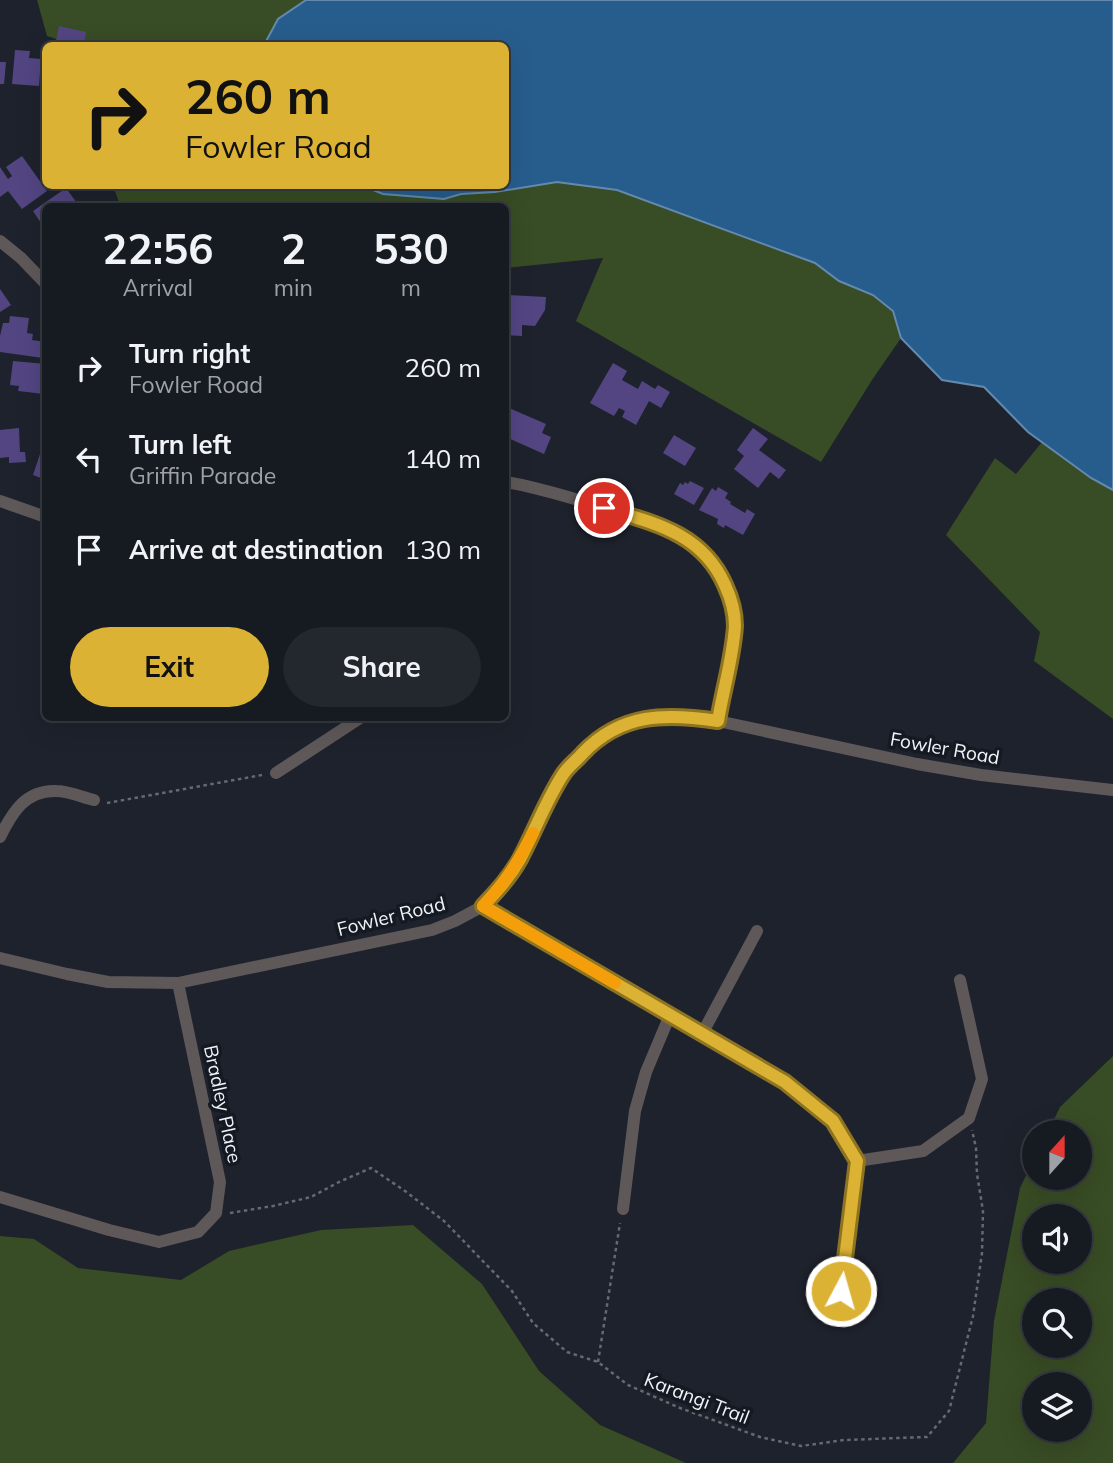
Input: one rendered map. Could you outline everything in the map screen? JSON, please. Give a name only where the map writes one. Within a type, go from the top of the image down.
[{"type":"street","points":[[0,242],[21,258],[42,280]]},
{"type":"street","points":[[509,483],[555,493],[647,521],[679,534],[708,556],[727,590],[735,623],[718,721]]},
{"type":"street","points":[[0,501],[42,516]]},
{"type":"street","name":"Fowler Road","points":[[0,958],[108,982],[178,983],[432,930],[483,906],[503,885],[519,860],[565,771],[596,740],[621,726],[646,718],[691,717],[718,721],[916,764],[981,775],[1113,790]]},
{"type":"street","points":[[276,773],[355,721]]},
{"type":"street","points":[[0,837],[23,801],[34,795],[56,791],[94,800]]},
{"type":"street","points":[[483,906],[785,1082],[833,1121],[857,1161],[841,1291]]},
{"type":"street","points":[[702,1034],[757,931]]},
{"type":"street","points":[[857,1161],[923,1151],[970,1118],[982,1079],[960,980]]},
{"type":"street","name":"Bradley Place","points":[[178,983],[219,1182],[216,1213]]},
{"type":"street","points":[[623,1209],[635,1111],[646,1072],[670,1015]]},
{"type":"street","points":[[0,1197],[159,1242],[198,1232],[216,1213]]},
{"type":"path","points":[[94,800],[109,803],[276,773]]},
{"type":"path","name":"Karangi Trail","points":[[216,1213],[235,1213],[311,1197],[370,1168],[444,1221],[512,1291],[533,1323],[567,1352],[598,1362],[628,1385],[680,1408],[760,1437],[801,1446],[844,1440],[928,1437],[948,1411],[963,1360],[973,1316],[982,1253],[983,1212],[970,1118]]},
{"type":"path","points":[[598,1362],[623,1209]]},
{"type":"green space","points":[[37,0],[306,0],[278,19],[267,42],[65,42],[47,36]]},
{"type":"green space","points":[[557,182],[617,190],[815,263],[839,281],[873,295],[893,311],[901,338],[821,462],[576,321],[603,258],[509,268],[509,203],[120,203],[114,189],[370,189],[383,194],[443,199],[461,194],[495,192]]},
{"type":"green space","points":[[1042,442],[1091,478],[1113,490],[1113,719],[1034,661],[1040,632],[946,535],[995,458],[1016,474]]},
{"type":"green space","points":[[1113,1056],[1113,1463],[953,1463],[986,1423],[994,1321],[1022,1184],[1022,1190],[1092,1190],[1092,1120],[1054,1120],[1060,1107]]},
{"type":"green space","points":[[413,1225],[482,1284],[539,1371],[600,1425],[686,1463],[0,1463],[0,1236],[34,1239],[78,1268],[181,1280],[229,1251],[321,1230]]},
{"type":"water","points":[[306,0],[1113,0],[1113,490],[1091,478],[1028,432],[984,387],[942,380],[901,338],[893,311],[873,295],[839,281],[815,263],[617,190],[557,182],[495,192],[461,194],[444,199],[383,194],[370,189],[509,189],[509,42],[266,42],[278,19]]},
{"type":"building","points":[[59,26],[86,32],[85,42],[56,42]]},
{"type":"building","points":[[15,50],[30,51],[29,58],[41,59],[39,86],[12,84]]},
{"type":"building","points":[[0,62],[6,62],[4,84],[0,84]]},
{"type":"building","points":[[22,156],[42,184],[42,189],[47,191],[22,209],[8,191],[0,197],[0,167],[8,179],[12,176],[6,167]]},
{"type":"building","points":[[67,189],[77,203],[44,203]]},
{"type":"building","points":[[42,205],[42,224],[33,211]]},
{"type":"building","points":[[0,289],[11,305],[0,312]]},
{"type":"building","points":[[509,295],[546,297],[545,310],[535,326],[522,325],[522,336],[509,335]]},
{"type":"building","points":[[10,316],[29,318],[27,333],[33,334],[32,340],[42,342],[42,358],[0,352],[3,323],[9,323]]},
{"type":"building","points":[[13,361],[42,364],[42,394],[18,391],[19,386],[10,385]]},
{"type":"building","points":[[613,363],[627,371],[622,380],[638,389],[642,381],[655,389],[658,385],[670,392],[661,408],[649,401],[636,425],[622,417],[625,411],[619,408],[614,416],[590,403]]},
{"type":"building","points":[[509,408],[546,424],[542,433],[551,437],[544,454],[509,438]]},
{"type":"building","points":[[19,428],[20,452],[25,452],[26,462],[9,463],[9,457],[0,458],[0,430]]},
{"type":"building","points":[[753,428],[768,439],[759,450],[786,470],[779,479],[770,472],[758,488],[734,469],[744,456],[737,450]]},
{"type":"building","points":[[674,435],[696,448],[685,466],[663,453]]},
{"type":"building","points":[[40,454],[42,455],[42,478],[33,475]]},
{"type":"building","points":[[690,481],[704,488],[694,505],[674,494],[680,483],[688,484]]},
{"type":"building","points":[[718,487],[728,493],[725,498],[730,504],[745,513],[747,509],[755,514],[743,535],[725,525],[724,528],[717,524],[718,519],[699,510],[712,488],[716,491]]},
{"type":"slow traffic","points":[[533,833],[503,885],[483,906],[615,983]]},
{"type":"route","points":[[604,508],[679,534],[708,556],[715,566],[730,596],[735,623],[718,721],[668,716],[646,718],[621,726],[596,740],[565,771],[519,860],[503,885],[483,906],[785,1082],[833,1121],[857,1161],[841,1291]]}]
